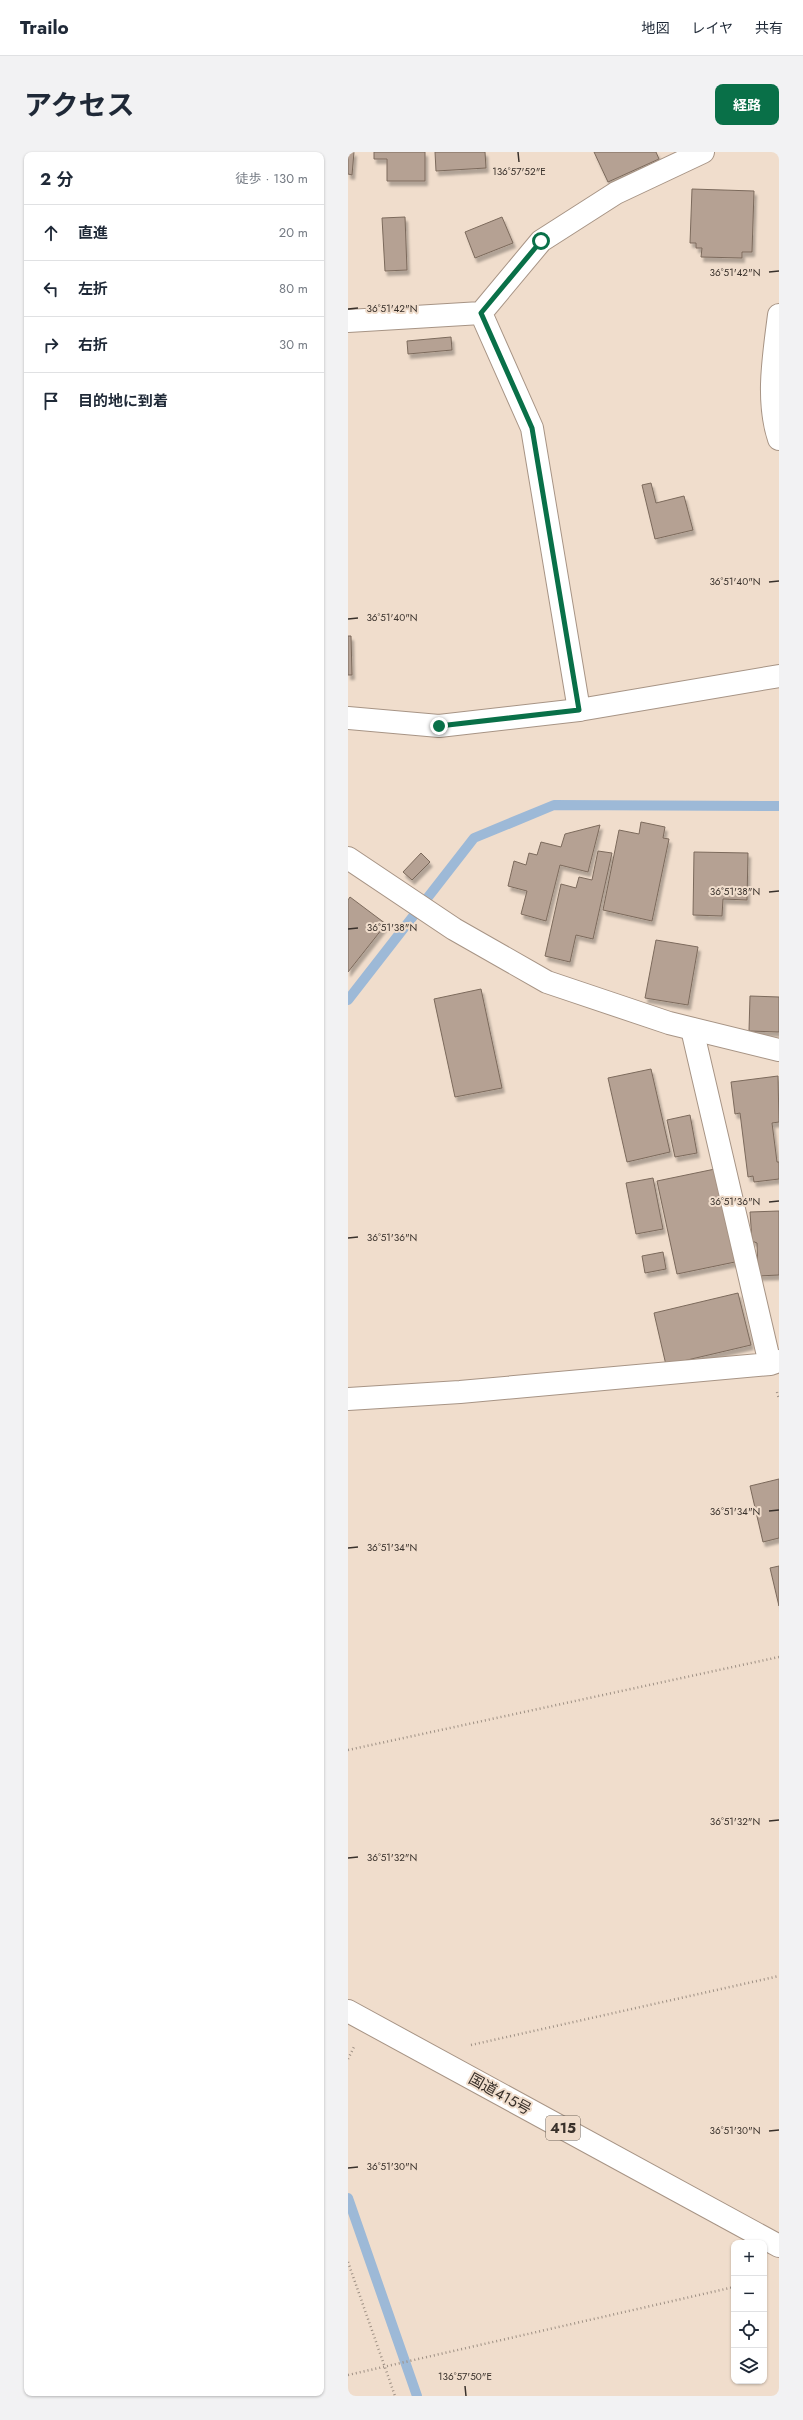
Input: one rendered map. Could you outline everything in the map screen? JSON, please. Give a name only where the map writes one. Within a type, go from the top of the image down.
[{"type":"main road","points":[[348,321],[481,313],[541,241],[616,193],[703,152]]},
{"type":"main road","points":[[481,313],[532,428],[579,710]]},
{"type":"main road","points":[[779,315],[772,370],[774,424],[779,439]]},
{"type":"main road","points":[[352,722],[439,726],[579,710],[779,676]]},
{"type":"main road","points":[[348,858],[454,929],[547,982],[669,1023],[779,1050]]},
{"type":"main road","points":[[348,1399],[460,1392],[775,1363],[692,1029]]},
{"type":"main road","name":"国道415号","points":[[348,2011],[779,2246]]},
{"type":"path","points":[[348,1750],[779,1657]]},
{"type":"path","points":[[428,2054],[779,1976]]},
{"type":"path","points":[[348,2262],[395,2396]]},
{"type":"path","points":[[348,2375],[731,2288]]},
{"type":"building","points":[[348,152],[354,152],[352,175],[348,174]]},
{"type":"building","points":[[374,152],[425,152],[425,181],[387,181],[387,159],[374,159]]},
{"type":"building","points":[[435,152],[485,152],[486,168],[436,171]]},
{"type":"building","points":[[594,152],[656,152],[659,159],[608,182]]},
{"type":"building","points":[[692,189],[754,191],[752,252],[742,252],[742,258],[701,257],[702,248],[696,248],[696,243],[690,243]]},
{"type":"building","points":[[405,217],[407,270],[385,271],[382,218]]},
{"type":"building","points":[[502,217],[513,243],[475,258],[465,232]]},
{"type":"building","points":[[451,337],[452,350],[408,354],[407,341]]},
{"type":"building","points":[[651,483],[656,503],[684,496],[693,530],[655,539],[642,485]]},
{"type":"building","points":[[348,636],[351,636],[352,675],[348,675]]},
{"type":"building","points":[[641,822],[665,827],[663,838],[669,839],[652,921],[603,910],[619,830],[639,834]]},
{"type":"building","points":[[600,825],[588,872],[560,865],[546,921],[521,914],[527,891],[508,886],[514,861],[526,865],[529,853],[537,855],[541,842],[561,847],[565,834]]},
{"type":"building","points":[[598,851],[612,853],[593,939],[576,935],[570,962],[545,956],[561,884],[576,888],[579,877],[592,880]]},
{"type":"building","points":[[694,852],[748,853],[747,900],[723,899],[722,916],[693,915]]},
{"type":"building","points":[[421,853],[430,862],[412,880],[403,872]]},
{"type":"building","points":[[350,897],[386,924],[348,972],[348,900]]},
{"type":"building","points":[[656,940],[698,947],[688,1005],[645,998]]},
{"type":"building","points":[[481,989],[502,1088],[455,1097],[434,999]]},
{"type":"building","points":[[750,996],[779,997],[779,1032],[749,1031]]},
{"type":"building","points":[[651,1069],[670,1152],[627,1162],[608,1078]]},
{"type":"building","points":[[778,1076],[779,1122],[772,1123],[777,1162],[779,1162],[779,1179],[754,1182],[753,1176],[748,1177],[740,1113],[735,1114],[731,1082]]},
{"type":"building","points":[[690,1115],[697,1153],[675,1157],[667,1120]]},
{"type":"building","points":[[715,1169],[735,1262],[677,1274],[657,1181]]},
{"type":"building","points":[[653,1178],[663,1229],[636,1234],[626,1183]]},
{"type":"building","points":[[779,1211],[779,1275],[758,1276],[757,1243],[752,1241],[750,1212]]},
{"type":"building","points":[[663,1252],[666,1269],[645,1273],[642,1256]]},
{"type":"building","points":[[738,1293],[751,1345],[666,1365],[654,1313]]},
{"type":"building","points":[[779,1479],[779,1538],[763,1542],[750,1486]]},
{"type":"building","points":[[779,1566],[779,1606],[770,1568]]},
{"type":"waterway","points":[[348,1000],[474,838],[554,805],[779,806]]},
{"type":"waterway","points":[[348,2198],[417,2396]]},
{"type":"route","points":[[439,726],[579,710],[532,428],[481,313],[541,241]]}]
